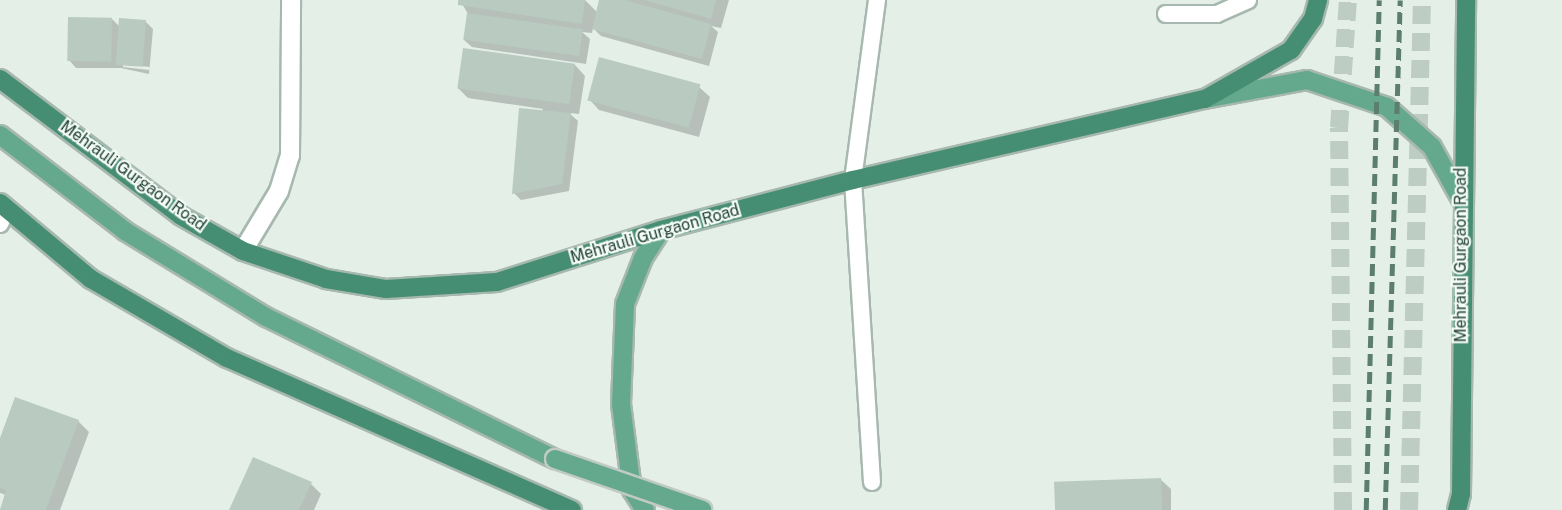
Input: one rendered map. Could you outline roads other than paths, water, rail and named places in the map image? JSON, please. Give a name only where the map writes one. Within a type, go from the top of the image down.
[{"type":"highway","name":"Mehrauli Gurgaon Road","points":[[0,79],[181,216],[243,251],[326,279],[386,289],[497,282],[661,230],[853,180],[1205,99],[1291,50],[1313,19],[1318,0]]},
{"type":"highway","name":"Mehrauli Gurgaon Road","points":[[1457,510],[1461,494],[1461,199],[1466,0]]},
{"type":"highway","points":[[2,212],[91,279],[227,358],[572,510]]},
{"type":"main road","points":[[1205,99],[1307,80],[1387,107],[1432,147],[1461,199]]},
{"type":"main road","points":[[0,135],[125,231],[266,317],[555,459],[702,510]]},
{"type":"main road","points":[[645,510],[632,490],[621,404],[625,304],[643,258],[661,230]]},
{"type":"street","points":[[243,251],[279,192],[290,156],[291,0]]},
{"type":"street","points":[[1311,0],[1313,19]]},
{"type":"lane","points":[[872,482],[853,180],[877,0]]},
{"type":"lane","points":[[1166,14],[1217,14],[1248,0]]},
{"type":"tunnel","points":[[1343,510],[1339,128],[1348,0]]},
{"type":"tunnel","points":[[1409,510],[1422,0]]},
{"type":"railway","points":[[1366,510],[1379,0]]},
{"type":"railway","points":[[1385,510],[1400,0]]}]
